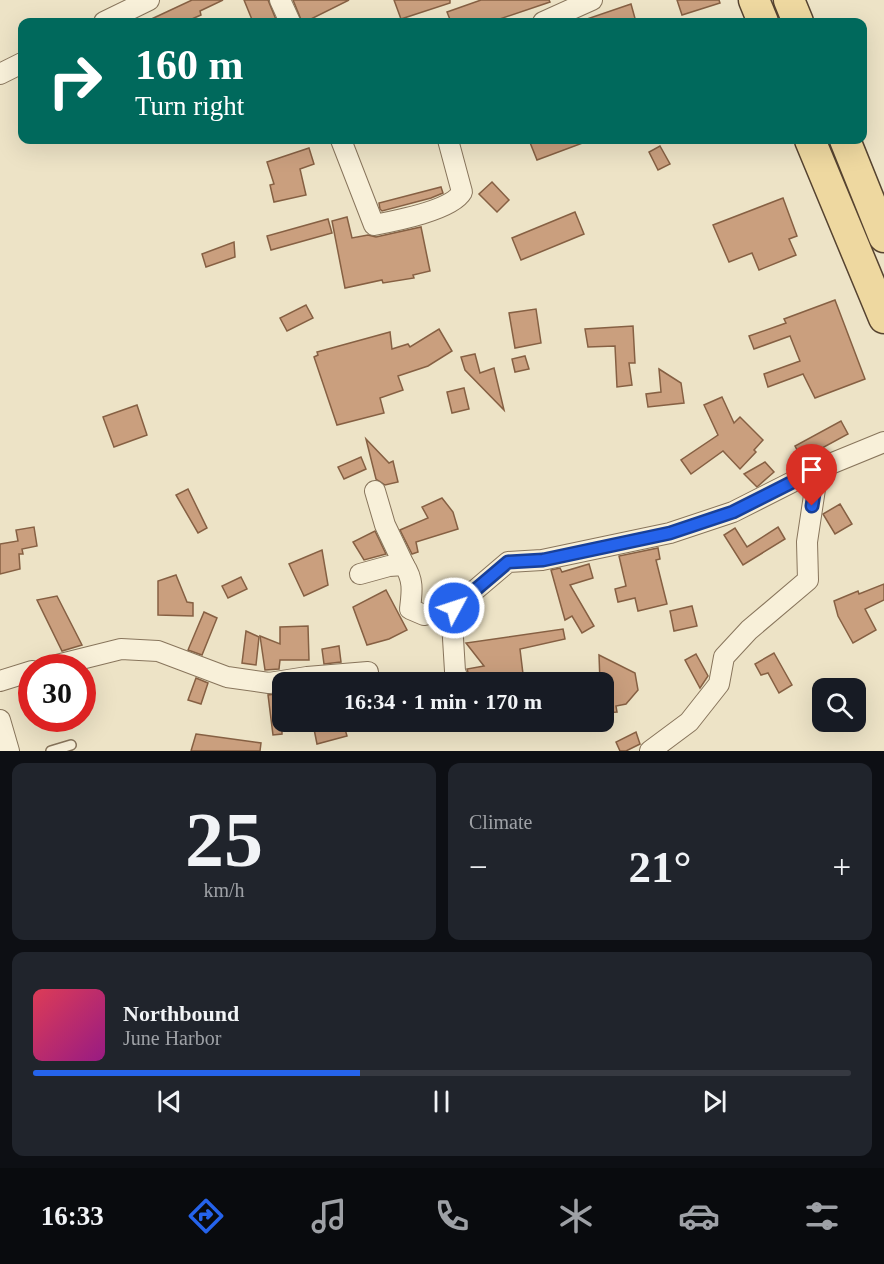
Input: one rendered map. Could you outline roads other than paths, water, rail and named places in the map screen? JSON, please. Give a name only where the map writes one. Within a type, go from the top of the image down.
[{"type":"main road","points":[[754,0],[761,18]]},
{"type":"main road","points":[[789,0],[796,18]]},
{"type":"main road","points":[[812,144],[884,318]]},
{"type":"main road","points":[[847,144],[884,237]]},
{"type":"street","points":[[112,18],[149,0]]},
{"type":"street","points":[[280,0],[288,18]]},
{"type":"street","points":[[552,18],[592,0]]},
{"type":"street","points":[[0,74],[18,65]]},
{"type":"street","points":[[343,144],[374,225],[417,216],[458,198],[462,192],[449,144]]},
{"type":"street","points":[[375,491],[385,525],[411,576],[413,590],[410,609],[424,615],[454,608],[508,562],[543,560],[670,533],[733,512],[818,469],[884,441]]},
{"type":"street","points":[[651,751],[689,722],[718,684],[724,657],[749,630],[808,580],[807,542],[818,469]]},
{"type":"street","points":[[360,574],[389,566],[404,565]]},
{"type":"street","points":[[454,608],[452,622],[456,672]]},
{"type":"street","points":[[96,655],[121,648],[158,651],[227,677],[272,683]]},
{"type":"street","points":[[0,681],[18,675]]},
{"type":"street","points":[[0,720],[5,743]]},
{"type":"lane","points":[[51,751],[71,745]]}]
